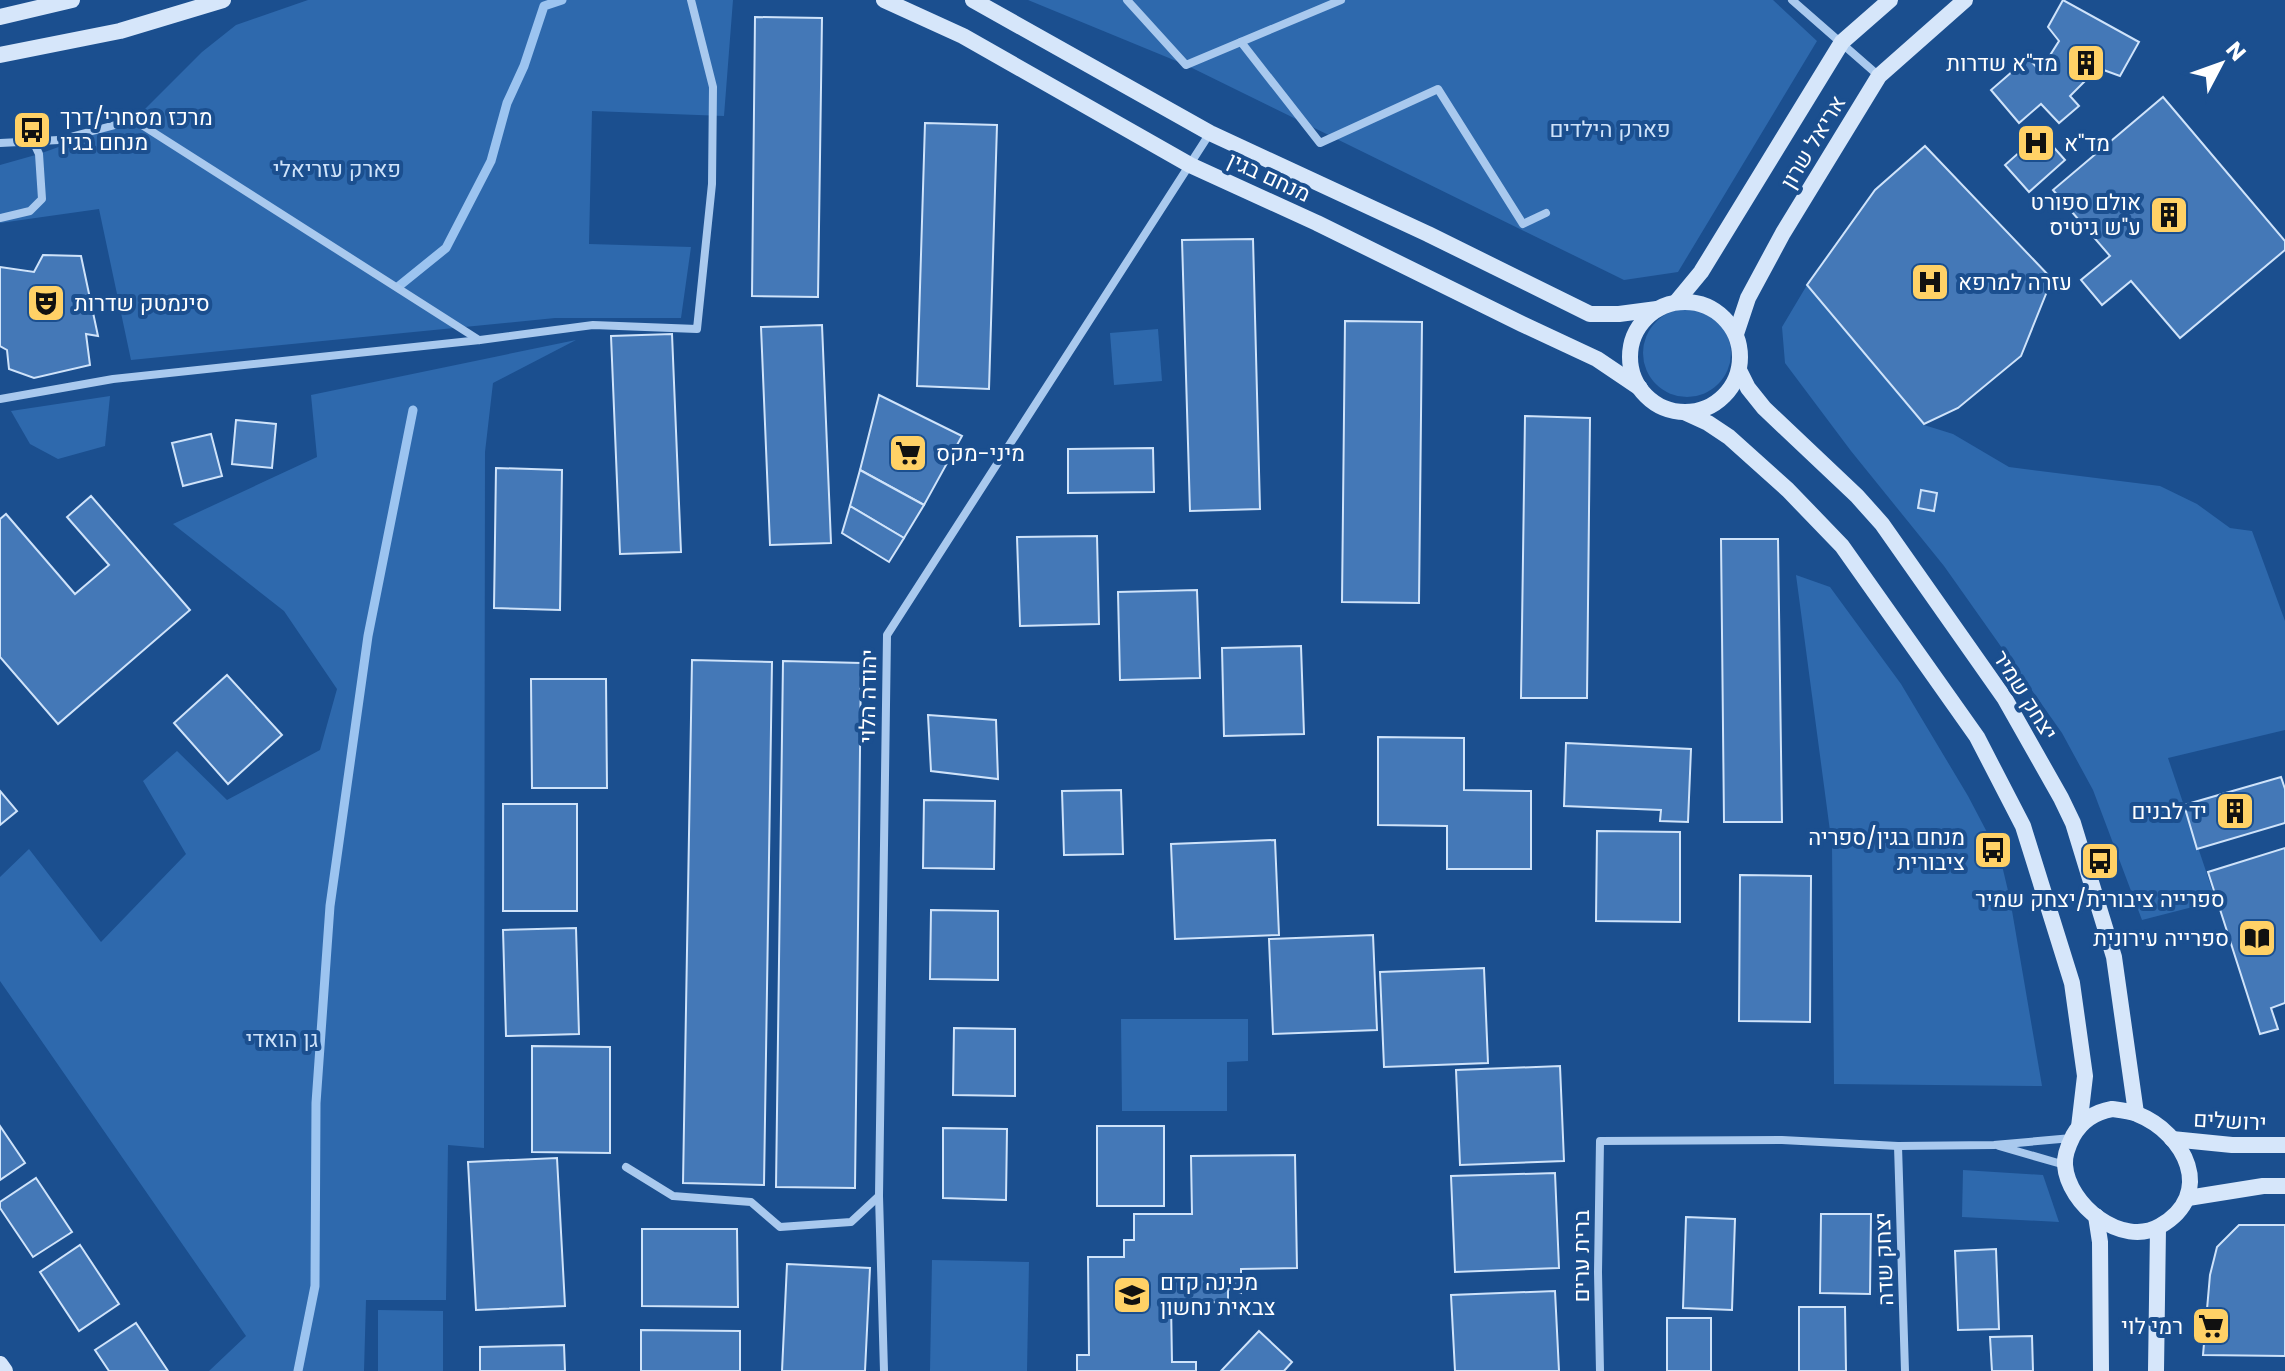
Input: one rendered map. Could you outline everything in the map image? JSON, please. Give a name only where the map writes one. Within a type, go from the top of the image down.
[{"type":"main road","points":[[0,17],[72,0]]},
{"type":"main road","points":[[0,55],[120,31],[223,0]]},
{"type":"main road","name":"מנחם בגין","points":[[884,0],[963,36],[1190,165],[1597,359],[1640,388]]},
{"type":"main road","name":"מנחם בגין","points":[[973,0],[1210,133],[1428,234],[1590,314],[1657,309]]},
{"type":"main road","name":"אריאל שרון","points":[[1677,301],[1701,272],[1842,42],[1890,0]]},
{"type":"main road","name":"אריאל שרון","points":[[1736,334],[1748,298],[1783,233],[1879,76],[1965,0]]},
{"type":"main road","points":[[1684,412],[1700,410],[1717,402],[1731,389],[1739,370],[1741,353],[1736,334],[1712,308],[1677,301],[1657,309],[1635,333],[1630,346],[1629,364],[1640,388],[1662,407],[1684,412],[1729,437],[1788,490],[1842,546],[1977,737],[2023,826],[2072,983],[2085,1076],[2075,1133]]},
{"type":"main road","name":"יצחק שמיר","points":[[1739,370],[1764,408],[1857,496],[1882,524],[2005,699],[2061,798],[2073,823],[2114,957],[2136,1113]]},
{"type":"main road","points":[[2112,1109],[2136,1113],[2172,1139],[2191,1170],[2191,1185],[2188,1198],[2173,1217],[2158,1228],[2128,1232],[2096,1216],[2074,1191],[2065,1165],[2067,1148],[2075,1133],[2090,1117],[2112,1109]]},
{"type":"main road","name":"ירושלים","points":[[2172,1139],[2232,1145],[2285,1145]]},
{"type":"main road","points":[[2188,1198],[2263,1186],[2285,1186]]},
{"type":"main road","points":[[2096,1216],[2100,1242],[2101,1371]]},
{"type":"main road","points":[[2156,1371],[2158,1228]]},
{"type":"main road","points":[[0,1364],[5,1371]]},
{"type":"street","points":[[0,399],[113,379],[593,325],[697,329],[712,184],[713,87],[691,0]]},
{"type":"street","points":[[1127,0],[1186,65],[1341,0]]},
{"type":"street","points":[[1792,0],[1879,76]]},
{"type":"street","points":[[1241,42],[1320,143],[1438,89],[1523,224],[1546,213]]},
{"type":"street","points":[[0,143],[59,140],[134,120],[480,340]]},
{"type":"street","name":"יהודה הלוי","points":[[884,1371],[879,1196],[887,635],[1210,133]]},
{"type":"street","points":[[0,218],[30,211],[42,199],[39,154],[33,141]]},
{"type":"street","points":[[1898,1146],[1994,1145],[2075,1133]]},
{"type":"street","name":"ברית ערים","points":[[1600,1371],[1600,1141],[1782,1140],[1898,1146]]},
{"type":"street","points":[[1994,1145],[2065,1165]]},
{"type":"street","name":"יצחק שדה","points":[[1898,1146],[1905,1371]]},
{"type":"street","points":[[626,1167],[673,1196],[751,1202],[780,1227],[851,1222],[879,1196]]},
{"type":"green space","name":"פארק עזריאלי","points":[[308,0],[733,0],[724,116],[592,111],[589,244],[691,247],[681,318],[555,318],[131,360],[99,209],[0,223],[0,165],[134,120],[202,52],[236,25]]},
{"type":"green space","name":"פארק הילדים","points":[[1028,0],[1773,0],[1817,41],[1678,272],[1624,280],[1186,65]]},
{"type":"green space","points":[[1807,285],[1924,425],[1953,434],[2009,467],[2160,486],[2197,504],[2230,528],[2252,531],[2285,621],[2285,730],[2168,758],[2216,901],[2142,920],[2093,790],[2062,733],[1944,566],[1785,363],[1782,327]]},
{"type":"green space","points":[[1678,309],[1696,309],[1712,316],[1724,328],[1731,344],[1731,362],[1724,378],[1712,390],[1696,397],[1678,397],[1662,390],[1650,378],[1643,362],[1643,344],[1650,328],[1662,316]]},
{"type":"green space","points":[[1158,329],[1162,381],[1114,385],[1110,333]]},
{"type":"green space","name":"גן הואדי","points":[[576,340],[493,383],[485,452],[484,1148],[448,1145],[446,1300],[366,1300],[364,1371],[209,1371],[246,1336],[0,981],[0,877],[29,849],[101,942],[186,854],[143,781],[177,751],[227,800],[320,750],[337,689],[284,611],[173,524],[317,457],[311,395]]},
{"type":"green space","points":[[110,396],[105,446],[58,459],[30,444],[11,411]]},
{"type":"green space","points":[[1796,575],[1830,587],[1901,684],[1968,796],[2000,857],[2042,1086],[1834,1084],[1832,846]]},
{"type":"green space","points":[[1121,1019],[1248,1019],[1248,1061],[1227,1062],[1227,1111],[1122,1111]]},
{"type":"green space","points":[[1963,1170],[2043,1175],[2059,1222],[1962,1217]]},
{"type":"green space","points":[[932,1260],[1029,1262],[1027,1371],[930,1371]]},
{"type":"green space","points":[[378,1310],[443,1311],[443,1371],[378,1371]]},
{"type":"building","name":"מד\"א שדרות","points":[[2063,0],[2139,42],[2120,76],[2098,68],[2070,96],[2079,106],[2059,123],[2041,104],[2019,123],[1991,90],[2028,58],[2040,71],[2059,41],[2048,27]]},
{"type":"building","points":[[755,17],[822,18],[818,297],[752,296]]},
{"type":"building","name":"אולם ספורט ע\"ש גיטיס","points":[[2163,97],[2285,241],[2285,250],[2180,338],[2131,281],[2102,305],[2081,280],[2110,256],[2053,190]]},
{"type":"building","points":[[925,123],[997,125],[989,389],[917,386]]},
{"type":"building","points":[[2041,133],[2065,160],[2029,192],[2005,165]]},
{"type":"building","name":"עזרה למרפא","points":[[1925,146],[2052,279],[2021,356],[1958,408],[1924,424],[1807,285],[1875,190]]},
{"type":"building","points":[[1253,239],[1260,509],[1190,511],[1182,240]]},
{"type":"building","name":"סינמטק שדרות","points":[[43,255],[81,256],[98,336],[86,334],[90,365],[34,378],[9,369],[7,350],[0,346],[0,267],[34,272]]},
{"type":"building","points":[[1345,321],[1422,322],[1419,603],[1342,602]]},
{"type":"building","points":[[822,325],[831,543],[770,545],[761,327]]},
{"type":"building","points":[[672,334],[681,552],[620,554],[611,336]]},
{"type":"building","name":"מיני-מקס","points":[[879,395],[962,436],[924,505],[860,470]]},
{"type":"building","points":[[1525,416],[1590,418],[1587,698],[1521,698]]},
{"type":"building","points":[[236,420],[276,424],[272,468],[232,464]]},
{"type":"building","points":[[211,434],[222,476],[183,486],[172,443]]},
{"type":"building","points":[[1153,448],[1154,492],[1068,493],[1068,449]]},
{"type":"building","points":[[496,468],[562,470],[560,610],[494,608]]},
{"type":"building","points":[[860,470],[924,505],[904,538],[850,506]]},
{"type":"building","points":[[1921,490],[1937,493],[1934,511],[1918,508]]},
{"type":"building","points":[[91,496],[190,610],[58,724],[0,657],[0,519],[6,514],[75,594],[109,565],[67,517]]},
{"type":"building","points":[[850,506],[904,538],[889,562],[842,533]]},
{"type":"building","points":[[1097,536],[1099,624],[1020,626],[1017,537]]},
{"type":"building","points":[[1721,539],[1778,539],[1782,822],[1724,822]]},
{"type":"building","points":[[1197,590],[1200,678],[1120,680],[1118,592]]},
{"type":"building","points":[[1301,646],[1304,734],[1224,736],[1222,648]]},
{"type":"building","points":[[692,660],[772,662],[764,1185],[683,1183]]},
{"type":"building","points":[[783,661],[861,663],[855,1188],[776,1187]]},
{"type":"building","points":[[227,675],[282,735],[228,784],[174,723]]},
{"type":"building","points":[[531,679],[606,679],[607,788],[532,788]]},
{"type":"building","points":[[928,715],[996,720],[998,779],[931,771]]},
{"type":"building","points":[[1378,737],[1464,738],[1464,790],[1531,791],[1531,869],[1447,869],[1447,826],[1378,825]]},
{"type":"building","points":[[1566,743],[1691,749],[1688,822],[1660,821],[1661,810],[1564,806]]},
{"type":"building","name":"יד לבנים","points":[[2281,777],[2285,789],[2285,823],[2197,849],[2184,805]]},
{"type":"building","points":[[1121,790],[1123,854],[1064,855],[1062,791]]},
{"type":"building","points":[[0,791],[17,811],[0,825]]},
{"type":"building","points":[[924,800],[995,801],[994,869],[923,868]]},
{"type":"building","points":[[503,804],[577,804],[577,911],[503,911]]},
{"type":"building","points":[[1597,831],[1680,832],[1680,922],[1596,921]]},
{"type":"building","points":[[1275,840],[1279,935],[1175,939],[1171,844]]},
{"type":"building","name":"ספרייה עירונית","points":[[2285,848],[2285,1003],[2271,1008],[2278,1029],[2260,1034],[2208,872]]},
{"type":"building","points":[[1740,875],[1811,876],[1810,1022],[1739,1021]]},
{"type":"building","points":[[931,910],[998,911],[998,980],[930,979]]},
{"type":"building","points":[[576,928],[579,1034],[506,1036],[503,930]]},
{"type":"building","points":[[1373,935],[1377,1030],[1273,1034],[1269,939]]},
{"type":"building","points":[[1484,968],[1488,1063],[1384,1067],[1380,972]]},
{"type":"building","points":[[954,1028],[1015,1029],[1015,1096],[953,1095]]},
{"type":"building","points":[[532,1046],[610,1047],[610,1153],[532,1152]]},
{"type":"building","points":[[1560,1066],[1564,1161],[1460,1165],[1456,1070]]},
{"type":"building","points":[[0,1126],[25,1163],[0,1180]]},
{"type":"building","points":[[1097,1126],[1164,1126],[1164,1206],[1097,1206]]},
{"type":"building","points":[[943,1128],[1007,1129],[1006,1200],[943,1198]]},
{"type":"building","points":[[1295,1155],[1297,1268],[1241,1269],[1241,1293],[1228,1289],[1228,1302],[1171,1303],[1172,1362],[1196,1362],[1196,1371],[1077,1371],[1077,1355],[1089,1355],[1088,1257],[1124,1257],[1124,1240],[1134,1240],[1134,1214],[1192,1214],[1191,1156]]},
{"type":"building","points":[[557,1158],[565,1306],[476,1310],[468,1162]]},
{"type":"building","points":[[1555,1173],[1559,1268],[1455,1272],[1451,1176]]},
{"type":"building","points":[[36,1178],[72,1232],[33,1257],[0,1208],[0,1202]]},
{"type":"building","points":[[1821,1214],[1871,1214],[1870,1294],[1820,1293]]},
{"type":"building","points":[[1686,1217],[1735,1219],[1732,1310],[1683,1308]]},
{"type":"building","points":[[2239,1225],[2285,1225],[2285,1356],[2203,1355],[2210,1275],[2217,1247]]},
{"type":"building","points":[[642,1229],[737,1229],[738,1307],[642,1306]]},
{"type":"building","points":[[80,1245],[119,1304],[79,1331],[40,1272]]},
{"type":"building","points":[[1996,1249],[1999,1329],[1958,1330],[1955,1251]]},
{"type":"building","points":[[787,1264],[870,1268],[865,1371],[782,1371]]},
{"type":"building","points":[[1555,1291],[1559,1371],[1455,1371],[1451,1295]]},
{"type":"building","points":[[1799,1307],[1845,1307],[1846,1371],[1799,1371]]},
{"type":"building","points":[[1667,1318],[1711,1318],[1711,1371],[1667,1371]]},
{"type":"building","points":[[136,1323],[168,1371],[109,1371],[95,1350]]},
{"type":"building","points":[[641,1330],[740,1331],[740,1371],[641,1371]]},
{"type":"building","points":[[1259,1331],[1292,1362],[1284,1371],[1221,1371]]},
{"type":"building","points":[[2032,1336],[2033,1371],[1992,1371],[1990,1337]]},
{"type":"building","points":[[564,1345],[565,1371],[480,1371],[480,1347]]},
{"type":"waterway","points":[[399,286],[446,248],[491,161],[507,103],[524,66],[544,6],[562,0]]},
{"type":"waterway","points":[[298,1371],[315,1286],[316,1103],[330,906],[368,636],[413,410]]},
{"type":"place","name":"מד\"א שדרות","points":[[2086,63]]},
{"type":"place","name":"מרכז מסחרי/דרך מנחם בגין","points":[[32,130]]},
{"type":"place","name":"מד\"א","points":[[2036,143]]},
{"type":"place","name":"אולם ספורט ע\"ש גיטיס","points":[[2169,215]]},
{"type":"place","name":"עזרה למרפא","points":[[1930,282]]},
{"type":"place","name":"סינמטק שדרות","points":[[46,303]]},
{"type":"place","name":"מיני-מקס","points":[[908,453]]},
{"type":"place","name":"יד לבנים","points":[[2235,811]]},
{"type":"place","name":"מנחם בגין/ספריה ציבורית","points":[[1993,850]]},
{"type":"place","name":"ספרייה ציבורית/יצחק שמיר","points":[[2100,861]]},
{"type":"place","name":"ספרייה עירונית","points":[[2257,938]]},
{"type":"place","name":"מכינה קדם צבאית נחשון","points":[[1132,1295]]},
{"type":"place","name":"רמי לוי","points":[[2211,1326]]}]
